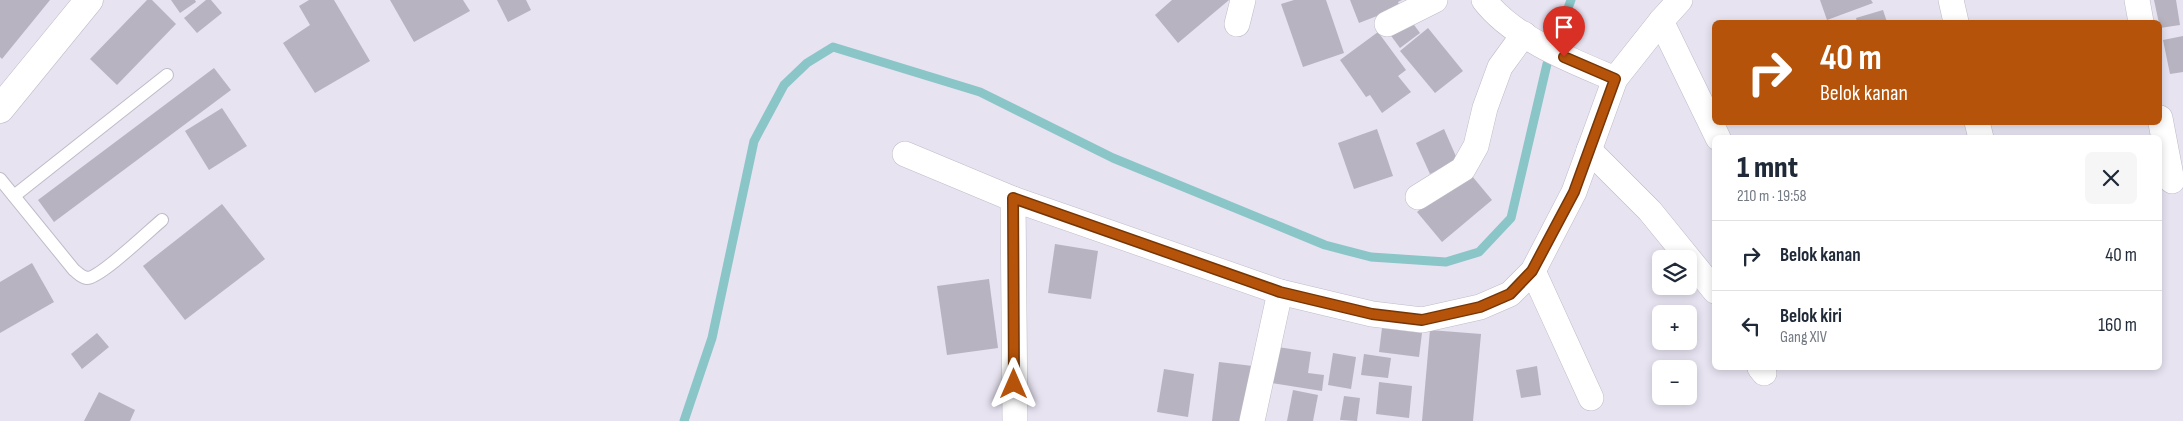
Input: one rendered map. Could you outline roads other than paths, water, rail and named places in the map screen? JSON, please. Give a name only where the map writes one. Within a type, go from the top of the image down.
[{"type":"main road","points":[[1,107],[89,0]]},
{"type":"street","points":[[1237,24],[1243,0]]},
{"type":"street","points":[[1387,24],[1435,0]]},
{"type":"street","points":[[1484,0],[1492,11],[1531,38],[1578,64],[1615,79]]},
{"type":"street","points":[[905,154],[1013,198],[1280,292],[1372,314],[1422,320],[1480,307],[1510,294],[1532,271],[1574,192],[1615,79],[1680,0]]},
{"type":"street","points":[[1951,0],[1956,20]]},
{"type":"street","points":[[2137,0],[2141,20]]},
{"type":"street","points":[[1661,21],[1717,135]]},
{"type":"street","points":[[1418,197],[1463,169],[1476,146],[1500,67],[1531,38]]},
{"type":"street","points":[[2161,125],[2172,181]]},
{"type":"street","points":[[1589,150],[1650,210],[1712,287]]},
{"type":"street","points":[[1013,198],[1015,421]]},
{"type":"street","points":[[1532,271],[1591,398]]},
{"type":"street","points":[[1252,421],[1280,292]]},
{"type":"lane","points":[[14,196],[167,75]]},
{"type":"lane","points":[[0,179],[74,270],[80,276],[87,278],[100,273],[162,220]]},
{"type":"waterway","points":[[684,421],[712,338],[754,141],[784,85],[807,63],[833,47],[980,92],[1113,158],[1325,245],[1371,257],[1446,262],[1479,252],[1511,218],[1547,64],[1571,0]]}]
